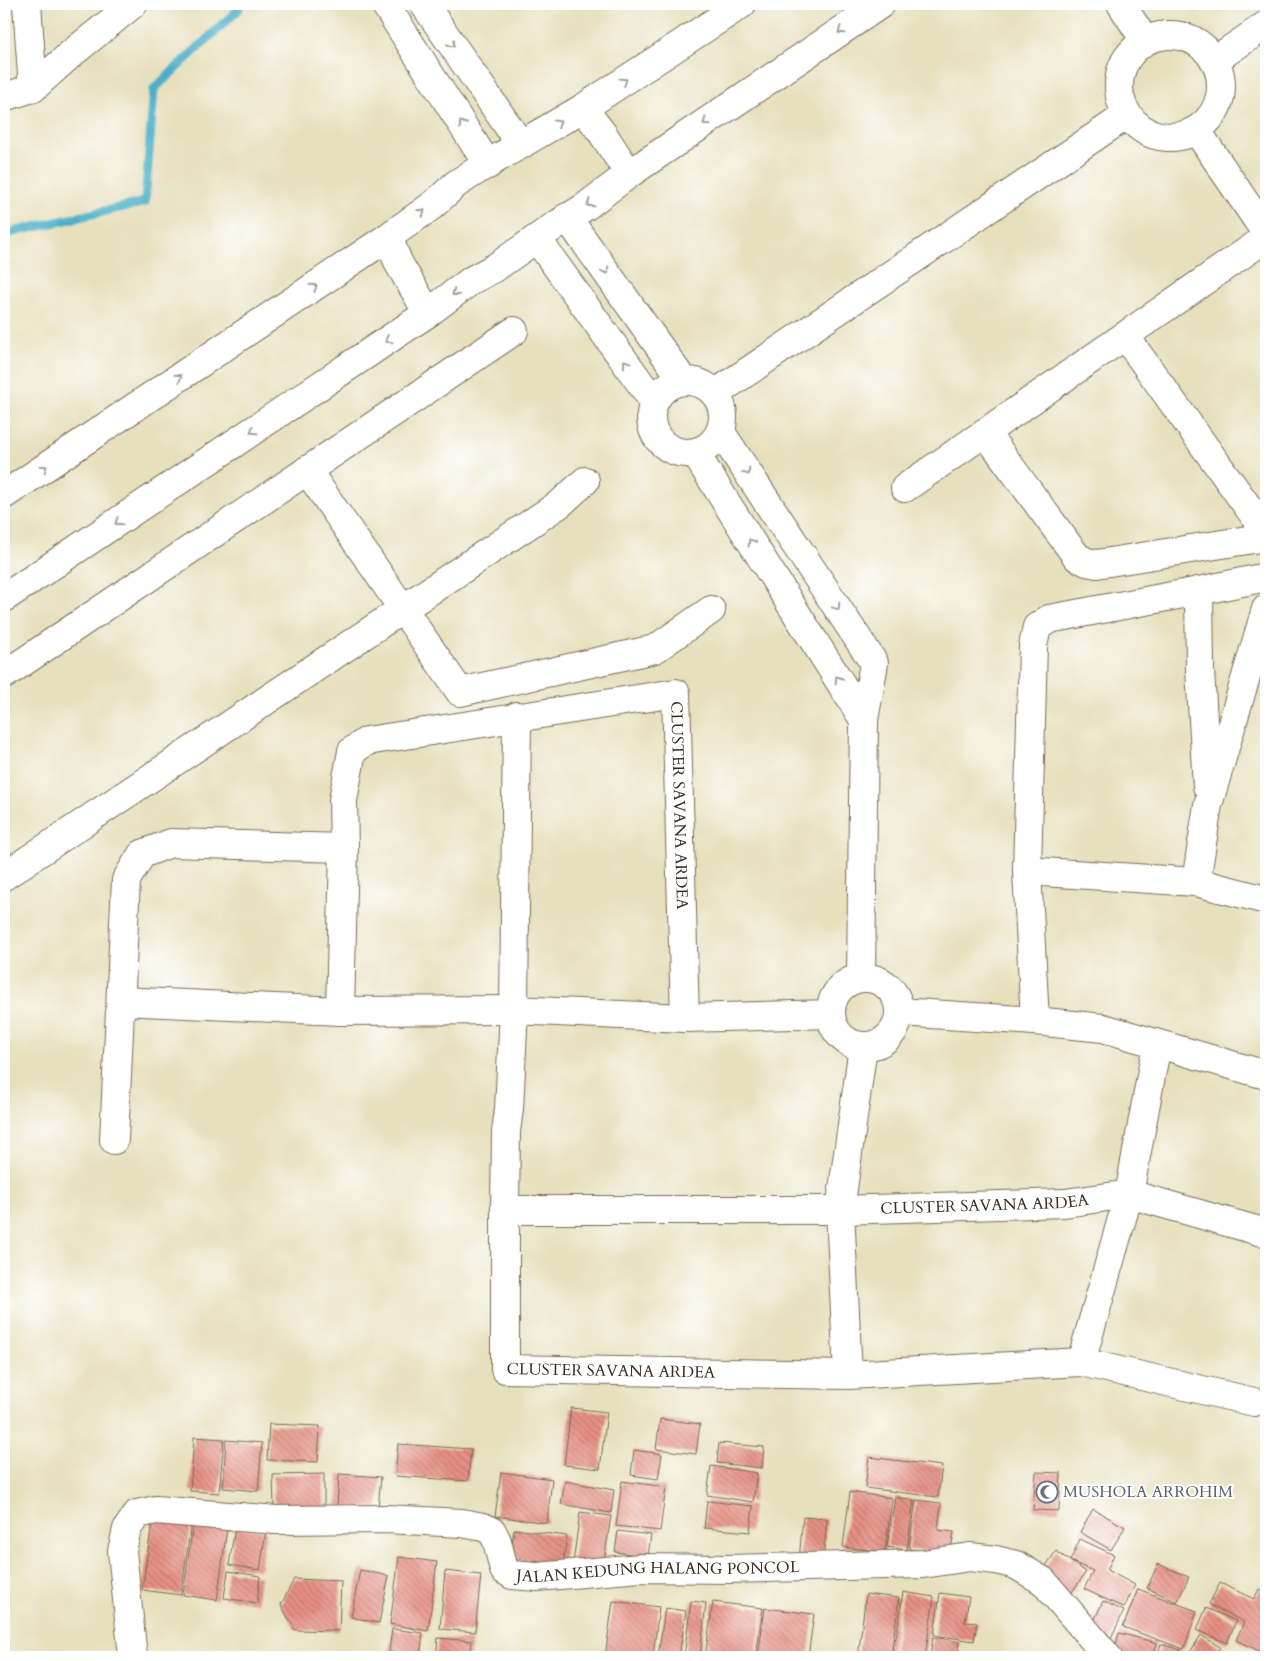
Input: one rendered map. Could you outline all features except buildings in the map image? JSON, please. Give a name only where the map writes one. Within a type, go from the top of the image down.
[{"type":"street","points":[[28,4],[33,88]]},
{"type":"street","points":[[4,97],[33,88],[71,54],[134,4]]},
{"type":"street","points":[[385,4],[488,164]]},
{"type":"street","points":[[424,4],[521,145]]},
{"type":"street","points":[[4,495],[388,237],[433,205],[456,184],[583,108],[742,4]]},
{"type":"street","points":[[4,598],[428,313],[472,280],[496,267],[585,207],[629,174],[881,4]]},
{"type":"street","points":[[1121,4],[1144,40]]},
{"type":"street","points":[[1215,60],[1266,25]]},
{"type":"street","points":[[1172,35],[1196,41],[1215,60],[1222,86],[1220,94],[1215,111],[1197,130],[1172,138],[1146,132],[1127,115],[1118,88],[1125,60],[1144,40],[1172,35]]},
{"type":"street","points":[[583,108],[604,134],[629,174]]},
{"type":"street","points":[[716,394],[1127,115]]},
{"type":"street","points":[[1197,130],[1266,233]]},
{"type":"street","points":[[568,217],[683,380]]},
{"type":"street","points":[[388,237],[399,264],[428,313]]},
{"type":"street","points":[[904,488],[1266,238]]},
{"type":"street","points":[[537,239],[654,402]]},
{"type":"street","points":[[4,675],[514,331]]},
{"type":"street","points":[[1125,336],[1266,532]]},
{"type":"street","points":[[683,380],[695,381],[707,386],[716,394],[722,404],[724,416],[720,431],[712,444],[695,453],[684,454],[672,451],[656,436],[651,413],[654,402],[661,392],[671,384],[683,380]]},
{"type":"street","points":[[720,431],[874,663],[864,720],[861,978]]},
{"type":"street","points":[[985,432],[1077,557],[1086,562],[1097,564],[1266,537]]},
{"type":"street","points":[[695,453],[864,720]]},
{"type":"street","points":[[307,470],[460,692],[655,649],[711,610]]},
{"type":"street","points":[[4,875],[561,503],[585,481]]},
{"type":"street","points":[[1035,1021],[1027,871],[1033,646],[1037,627],[1049,620],[1199,592],[1266,577]]},
{"type":"street","points":[[1199,592],[1200,670],[1208,805]]},
{"type":"street","points":[[1196,882],[1208,805],[1266,609]]},
{"type":"street","name":"CLUSTER SAVANA ARDEA","points":[[340,1011],[344,848],[343,800],[352,751],[367,741],[517,716],[676,693],[685,1018]]},
{"type":"street","name":"CLUSTER SAVANA ARDEA","points":[[517,716],[514,1010],[506,1132],[504,1369],[848,1375],[1080,1362],[1254,1402]]},
{"type":"street","points":[[114,1140],[126,880],[142,854],[171,843],[344,848]]},
{"type":"street","points":[[1027,871],[1196,882],[1266,900]]},
{"type":"street","points":[[861,978],[872,978],[883,982],[892,990],[898,1000],[900,1012],[898,1023],[893,1033],[885,1041],[874,1046],[863,1047],[846,1041],[834,1028],[831,1014],[832,1001],[837,992],[851,980],[861,978]]},
{"type":"street","points":[[121,1001],[340,1011],[514,1010],[685,1018],[831,1014]]},
{"type":"street","points":[[900,1012],[1035,1021],[1103,1028],[1266,1075]]},
{"type":"street","points":[[1080,1362],[1129,1194],[1157,1044]]},
{"type":"street","points":[[848,1375],[840,1210],[863,1047]]},
{"type":"street","name":"CLUSTER SAVANA ARDEA","points":[[505,1210],[840,1210],[1065,1203],[1129,1194],[1266,1233]]},
{"type":"street","name":"JALAN KEDUNG HALANG PONCOL","points":[[133,1657],[122,1550],[127,1530],[137,1514],[156,1510],[276,1520],[385,1519],[462,1523],[483,1527],[492,1531],[497,1541],[504,1570],[512,1575],[537,1577],[640,1568],[726,1569],[922,1564],[970,1557],[996,1560],[1016,1565],[1043,1581],[1108,1657]]},
{"type":"waterway","points":[[4,234],[145,202],[154,89],[238,10],[241,4]]},
{"type":"place","name":"MUSHOLA ARROHIM","points":[[1047,1492]]}]
